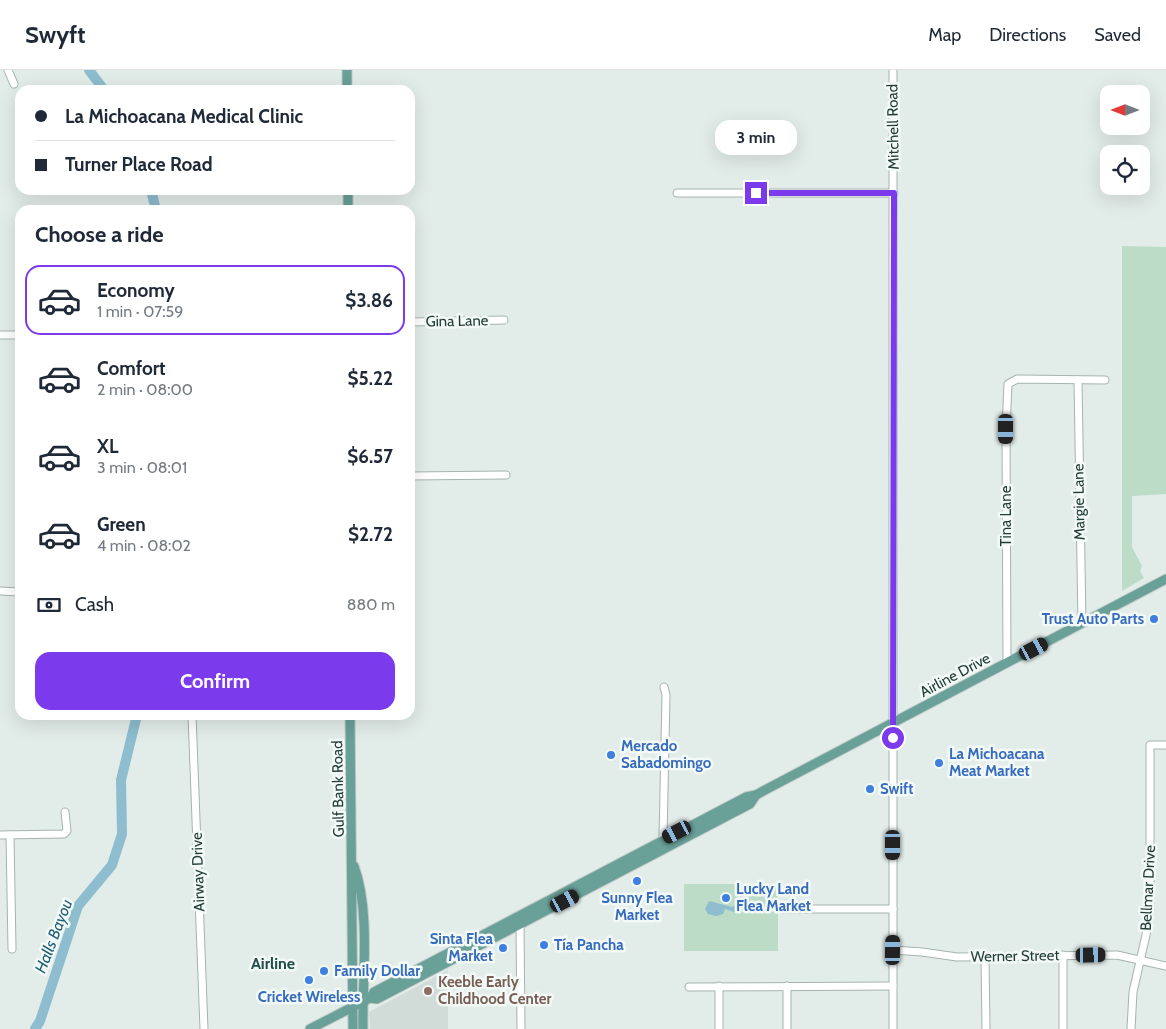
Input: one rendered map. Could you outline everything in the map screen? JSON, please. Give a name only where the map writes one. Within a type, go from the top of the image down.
[{"type":"main road","points":[[347,70],[347,85]]},
{"type":"main road","name":"Airline Drive","points":[[366,1001],[374,992],[663,839],[746,797],[756,795],[1166,579]]},
{"type":"main road","name":"Gulf Bank Road","points":[[350,720],[353,863],[351,883],[353,1029]]},
{"type":"main road","name":"Airline Drive","points":[[310,1029],[366,1001],[377,999],[520,925],[750,804],[756,795]]},
{"type":"main road","points":[[663,839],[674,844]]},
{"type":"main road","name":"Gulf Bank Road","points":[[353,863],[360,882],[363,919],[366,1001],[364,1029]]},
{"type":"street","points":[[8,70],[14,84]]},
{"type":"street","name":"Mitchell Road","points":[[893,70],[893,1029]]},
{"type":"street","points":[[677,193],[894,193]]},
{"type":"street","name":"Gina Lane","points":[[415,322],[504,320]]},
{"type":"street","points":[[0,335],[15,334]]},
{"type":"street","name":"Tina Lane","points":[[1007,662],[1008,384],[1017,379],[1078,380]]},
{"type":"street","points":[[1078,380],[1105,380]]},
{"type":"street","name":"Margie Lane","points":[[1078,380],[1082,624]]},
{"type":"street","points":[[415,476],[506,475]]},
{"type":"street","points":[[0,591],[15,592]]},
{"type":"street","points":[[663,839],[666,695],[664,688]]},
{"type":"street","name":"Airway Drive","points":[[192,720],[204,1029]]},
{"type":"street","name":"Bellmar Drive","points":[[1131,1029],[1133,992],[1150,908],[1150,745],[1166,745]]},
{"type":"street","points":[[0,835],[64,834],[67,831],[65,812]]},
{"type":"street","points":[[10,835],[12,949]]},
{"type":"street","points":[[783,909],[893,909]]},
{"type":"street","points":[[520,925],[521,1029]]},
{"type":"street","name":"Werner Street","points":[[893,950],[943,956],[986,957],[1105,954],[1140,959],[1166,966]]},
{"type":"street","points":[[1063,955],[1063,1029]]},
{"type":"street","points":[[986,957],[986,1029]]},
{"type":"street","points":[[719,986],[720,1029]]},
{"type":"street","points":[[787,986],[787,1029]]},
{"type":"street","points":[[689,987],[893,986]]},
{"type":"shaded area","name":"Keeble Early Childhood Center","points":[[448,970],[448,1029],[370,1029],[369,1012]]},
{"type":"green space","points":[[1122,246],[1166,247],[1166,494],[1132,496],[1132,547],[1142,566],[1140,571],[1144,578],[1122,591]]},
{"type":"green space","points":[[684,884],[778,884],[778,951],[684,951]]},
{"type":"water","points":[[709,901],[732,907],[737,904],[738,910],[734,912],[725,909],[723,914],[716,916],[708,914],[705,909]]},
{"type":"waterway","name":"Halls Bayou","points":[[89,70],[100,85]]},
{"type":"waterway","name":"Halls Bayou","points":[[152,195],[155,205]]},
{"type":"waterway","name":"Halls Bayou","points":[[35,1029],[40,1021],[78,906],[112,865],[122,834],[121,780],[136,720]]},
{"type":"place","name":"Trust Auto Parts","points":[[1154,619]]},
{"type":"place","name":"Mercado Sabadomingo","points":[[611,755]]},
{"type":"place","name":"La Michoacana Meat Market","points":[[939,763]]},
{"type":"place","name":"Swift","points":[[870,789]]},
{"type":"place","name":"Sunny Flea Market","points":[[637,881]]},
{"type":"place","name":"Lucky Land Flea Market","points":[[726,898]]},
{"type":"place","name":"Tía Pancha","points":[[544,945]]},
{"type":"place","name":"Sinta Flea Market","points":[[503,948]]},
{"type":"place","name":"Family Dollar","points":[[324,971]]},
{"type":"place","name":"Cricket Wireless","points":[[309,980]]},
{"type":"place","name":"Keeble Early Childhood Center","points":[[428,991]]},
{"type":"district","name":"Airline","points":[[273,963]]},
{"type":"route","points":[[756,193],[894,193],[893,738]]}]
